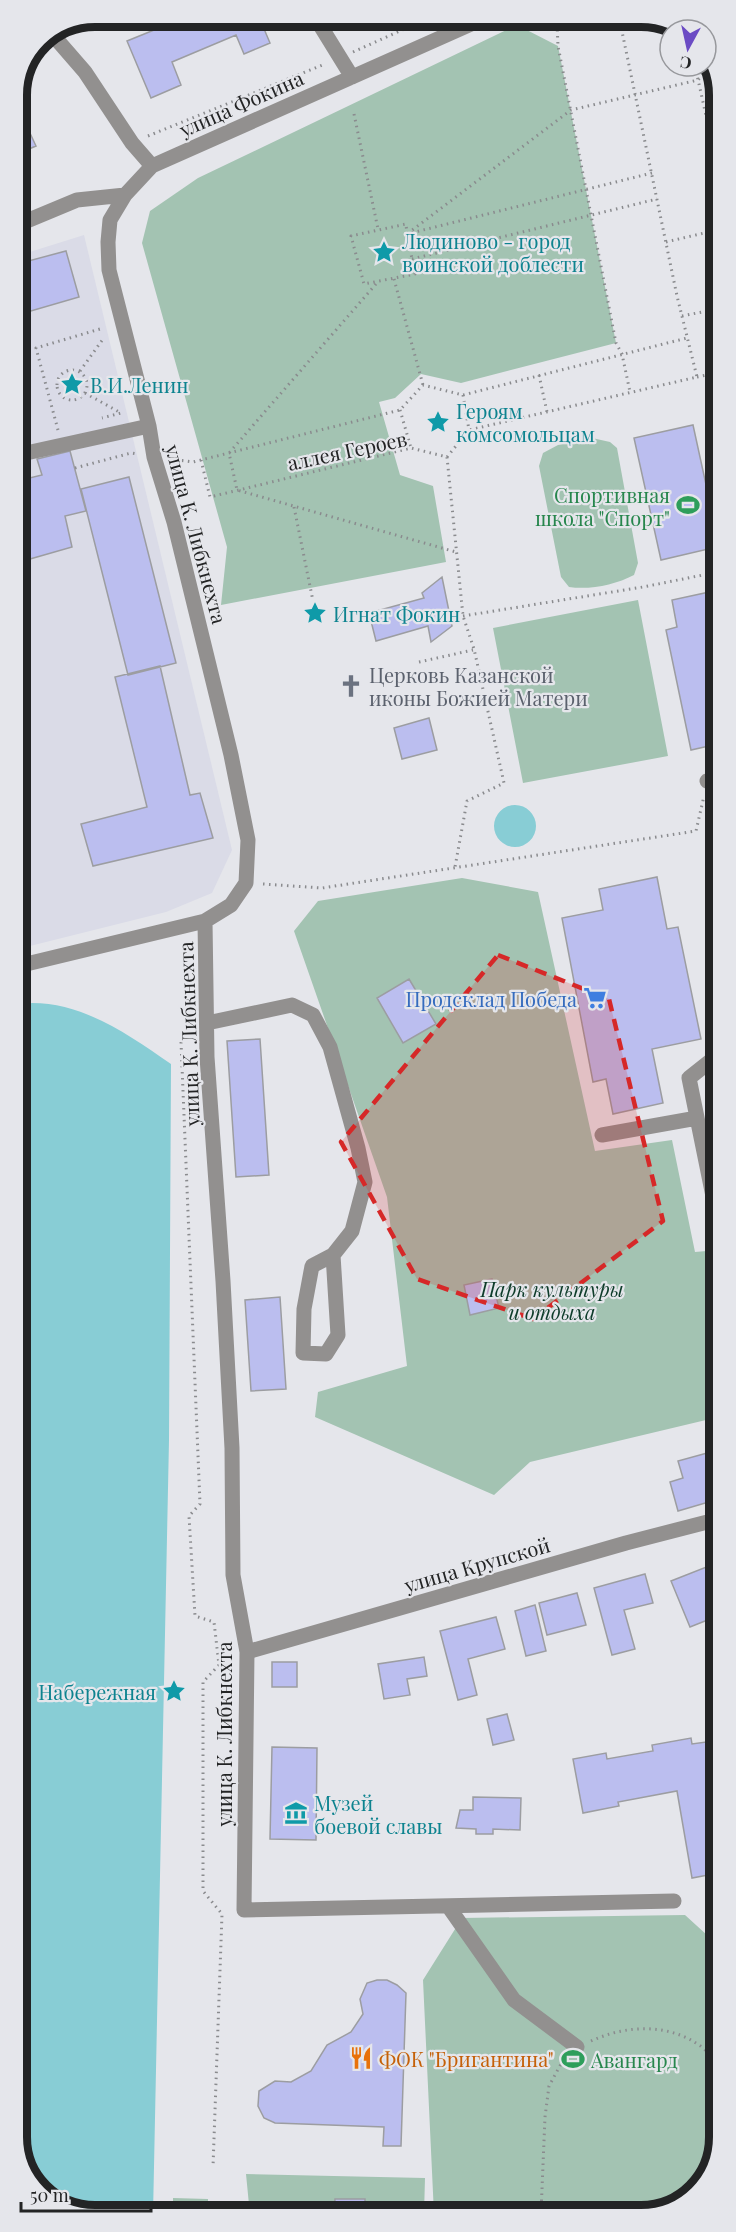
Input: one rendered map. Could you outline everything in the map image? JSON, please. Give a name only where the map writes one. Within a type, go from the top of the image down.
[{"type":"street","points":[[321,27],[352,77]]},
{"type":"street","name":"улица Фокина","points":[[125,195],[152,166],[464,27]]},
{"type":"street","points":[[56,39],[85,72],[132,143],[152,166]]},
{"type":"street","points":[[27,221],[77,200],[125,195]]},
{"type":"street","name":"улица К. Либкнехта","points":[[125,195],[110,220],[109,270],[149,426],[154,457],[174,522],[231,755],[248,840],[246,883],[231,905],[205,921],[207,1023],[232,1448],[233,1575],[247,1652],[244,1910],[448,1906]]},
{"type":"street","points":[[27,453],[149,426]]},
{"type":"street","points":[[27,964],[205,921]]},
{"type":"street","points":[[207,1023],[292,1005],[314,1015],[330,1047],[358,1148],[364,1182],[352,1231],[333,1255],[312,1266],[304,1309],[303,1353],[326,1354],[338,1335],[333,1255]]},
{"type":"street","points":[[709,1062],[689,1078],[709,1177]]},
{"type":"street","points":[[602,1135],[697,1118]]},
{"type":"street","name":"улица Крупской","points":[[247,1652],[626,1543],[709,1522]]},
{"type":"street","points":[[448,1906],[674,1900]]},
{"type":"street","points":[[448,1906],[514,2000],[577,2048]]},
{"type":"path","points":[[132,143],[340,58],[409,27]]},
{"type":"path","points":[[557,27],[558,46],[616,343],[628,393]]},
{"type":"path","points":[[622,27],[666,242],[697,377]]},
{"type":"path","points":[[407,234],[571,110],[698,80],[709,129]]},
{"type":"path","points":[[354,114],[378,229]]},
{"type":"path","points":[[407,234],[652,173]]},
{"type":"path","points":[[412,259],[657,199]]},
{"type":"path","points":[[406,224],[415,274],[364,284],[351,236],[378,229],[406,224]]},
{"type":"path","points":[[666,242],[709,232]]},
{"type":"path","points":[[394,279],[423,385],[463,394],[687,338]]},
{"type":"path","points":[[377,282],[230,453],[237,490],[456,552]]},
{"type":"path","points":[[682,316],[709,311]]},
{"type":"path","points":[[58,430],[36,348],[100,329]]},
{"type":"path","points":[[80,371],[103,339]]},
{"type":"path","points":[[74,369],[80,371],[87,381],[85,393],[75,400],[69,400],[58,393],[56,387],[59,376],[63,372],[74,369]]},
{"type":"path","points":[[455,867],[467,801],[504,783],[474,649],[463,616],[447,457],[469,430],[709,374]]},
{"type":"path","points":[[539,375],[547,412]]},
{"type":"path","name":"аллея Героев","points":[[230,453],[400,410],[423,385]]},
{"type":"path","points":[[48,390],[56,387]]},
{"type":"path","points":[[85,393],[121,413],[100,418]]},
{"type":"path","points":[[463,394],[469,430]]},
{"type":"path","points":[[400,410],[411,448]]},
{"type":"path","name":"аллея Героев","points":[[201,460],[210,497],[411,448],[447,457]]},
{"type":"path","points":[[294,507],[313,601]]},
{"type":"path","points":[[463,616],[643,587],[709,574]]},
{"type":"path","points":[[419,662],[474,649]]},
{"type":"path","points":[[246,883],[322,888],[696,831],[709,790]]},
{"type":"path","points":[[181,1042],[200,1504],[189,1516],[195,1616],[214,1622],[219,1665],[203,1682],[203,1891],[222,1914],[213,2167]]},
{"type":"path","points":[[541,2205],[545,2117],[549,2086],[561,2064],[577,2048],[597,2038],[628,2029],[668,2030],[700,2045],[709,2054]]},
{"type":"highlighted area","points":[[498,955],[609,999],[663,1221],[533,1319],[417,1279],[341,1142]]},
{"type":"shaded area","points":[[84,235],[232,850],[212,893],[166,912],[27,947],[27,253]]},
{"type":"green space","points":[[513,27],[521,27],[558,46],[616,343],[461,383],[421,374],[395,398],[379,402],[400,475],[433,486],[446,562],[221,605],[227,547],[142,243],[150,211],[198,178]]},
{"type":"green space","points":[[592,438],[610,442],[617,448],[638,563],[634,575],[619,582],[594,587],[569,587],[561,577],[539,466],[543,453],[558,445]]},
{"type":"green space","points":[[638,600],[668,756],[523,783],[493,628]]},
{"type":"green space","name":"Парк культуры и отдыха","points":[[462,878],[538,892],[595,1151],[672,1140],[695,1252],[709,1251],[709,1423],[706,1420],[530,1462],[494,1495],[315,1417],[318,1392],[407,1366],[387,1197],[294,931],[318,901]]},
{"type":"green space","name":"Авангард","points":[[685,1915],[709,1937],[708,2146],[702,2167],[695,2178],[679,2194],[658,2203],[641,2205],[434,2205],[423,1980],[462,1918]]},
{"type":"green space","points":[[246,2174],[425,2178],[424,2205],[249,2205]]},
{"type":"green space","points":[[173,2198],[208,2199],[208,2205],[173,2205]]},
{"type":"water","points":[[515,805],[523,806],[530,811],[535,818],[535,834],[530,841],[523,846],[515,847],[507,846],[500,841],[495,834],[494,826],[495,818],[500,811],[507,806]]},
{"type":"water","points":[[27,1004],[51,1004],[88,1015],[139,1042],[171,1064],[169,1440],[153,2205],[91,2205],[65,2198],[54,2191],[38,2175],[29,2154],[27,2137]]},
{"type":"building","points":[[161,27],[263,27],[270,43],[244,54],[236,35],[172,62],[181,85],[151,98],[127,41]]},
{"type":"building","points":[[27,127],[36,146],[27,150]]},
{"type":"building","points":[[66,251],[79,297],[27,312],[27,261]]},
{"type":"building","points":[[693,425],[709,498],[709,549],[661,560],[634,438]]},
{"type":"building","points":[[70,451],[86,511],[65,516],[72,547],[27,560],[27,479],[42,475],[37,459]]},
{"type":"building","points":[[129,477],[176,663],[128,675],[81,489]]},
{"type":"building","points":[[442,577],[452,626],[431,642],[428,626],[376,641],[369,613],[424,598],[422,593]]},
{"type":"building","points":[[709,592],[709,746],[691,750],[666,630],[677,627],[672,600]]},
{"type":"building","points":[[160,666],[190,795],[200,793],[213,838],[93,866],[81,824],[147,807],[115,677]]},
{"type":"building","points":[[429,718],[437,750],[402,759],[394,728]]},
{"type":"building","points":[[657,877],[667,929],[678,927],[701,1039],[652,1049],[663,1103],[613,1114],[606,1079],[593,1082],[562,918],[603,910],[599,889]]},
{"type":"building","points":[[409,979],[436,1024],[403,1043],[377,998]]},
{"type":"building","points":[[260,1039],[269,1175],[236,1177],[227,1041]]},
{"type":"building","points":[[492,1279],[499,1308],[470,1315],[464,1285]]},
{"type":"building","points":[[280,1297],[286,1389],[251,1391],[245,1300]]},
{"type":"building","points":[[709,1452],[709,1502],[678,1511],[670,1482],[683,1478],[678,1461]]},
{"type":"building","points":[[709,1566],[709,1619],[690,1627],[671,1581]]},
{"type":"building","points":[[645,1574],[653,1603],[624,1610],[635,1649],[612,1655],[594,1588]]},
{"type":"building","points":[[577,1593],[586,1625],[547,1635],[539,1603]]},
{"type":"building","points":[[535,1605],[546,1651],[526,1656],[515,1611]]},
{"type":"building","points":[[496,1617],[505,1649],[468,1659],[477,1695],[458,1700],[440,1631]]},
{"type":"building","points":[[424,1657],[427,1676],[407,1679],[410,1695],[384,1699],[378,1664]]},
{"type":"building","points":[[272,1662],[297,1662],[297,1687],[272,1687]]},
{"type":"building","points":[[507,1714],[514,1740],[493,1745],[487,1719]]},
{"type":"building","points":[[691,1738],[692,1744],[706,1742],[709,1758],[709,1875],[692,1878],[677,1791],[618,1802],[619,1806],[583,1813],[573,1759],[606,1753],[607,1759],[653,1751],[652,1745]]},
{"type":"building","points":[[272,1747],[317,1748],[316,1840],[270,1839]]},
{"type":"building","points":[[473,1797],[521,1798],[520,1830],[493,1829],[493,1834],[476,1834],[476,1829],[456,1828],[460,1810],[473,1810]]},
{"type":"building","name":"ФОК \"Бригантина\"","points":[[387,1980],[406,1993],[401,2146],[383,2146],[384,2127],[275,2123],[264,2118],[258,2106],[259,2091],[275,2081],[291,2082],[311,2071],[327,2045],[351,2032],[363,2014],[360,1999],[367,1983]]},
{"type":"building","points":[[335,2199],[365,2199],[365,2205],[335,2205]]},
{"type":"place","name":"Людиново - город воинской доблести","points":[[384,252]]},
{"type":"place","name":"В.И.Ленин","points":[[72,384]]},
{"type":"place","name":"Героям комсомольцам","points":[[438,422]]},
{"type":"place","name":"Спортивная школа \"Спорт\"","points":[[688,505]]},
{"type":"place","name":"Игнат Фокин","points":[[315,613]]},
{"type":"place","name":"Церковь Казанской иконы Божией Матери","points":[[351,686]]},
{"type":"place","name":"Продсклад Победа","points":[[595,998]]},
{"type":"place","name":"Набережная","points":[[174,1691]]},
{"type":"place","name":"Музей боевой славы","points":[[296,1813]]},
{"type":"place","name":"ФОК \"Бригантина\"","points":[[361,2058]]},
{"type":"place","name":"Авангард","points":[[573,2059]]}]
